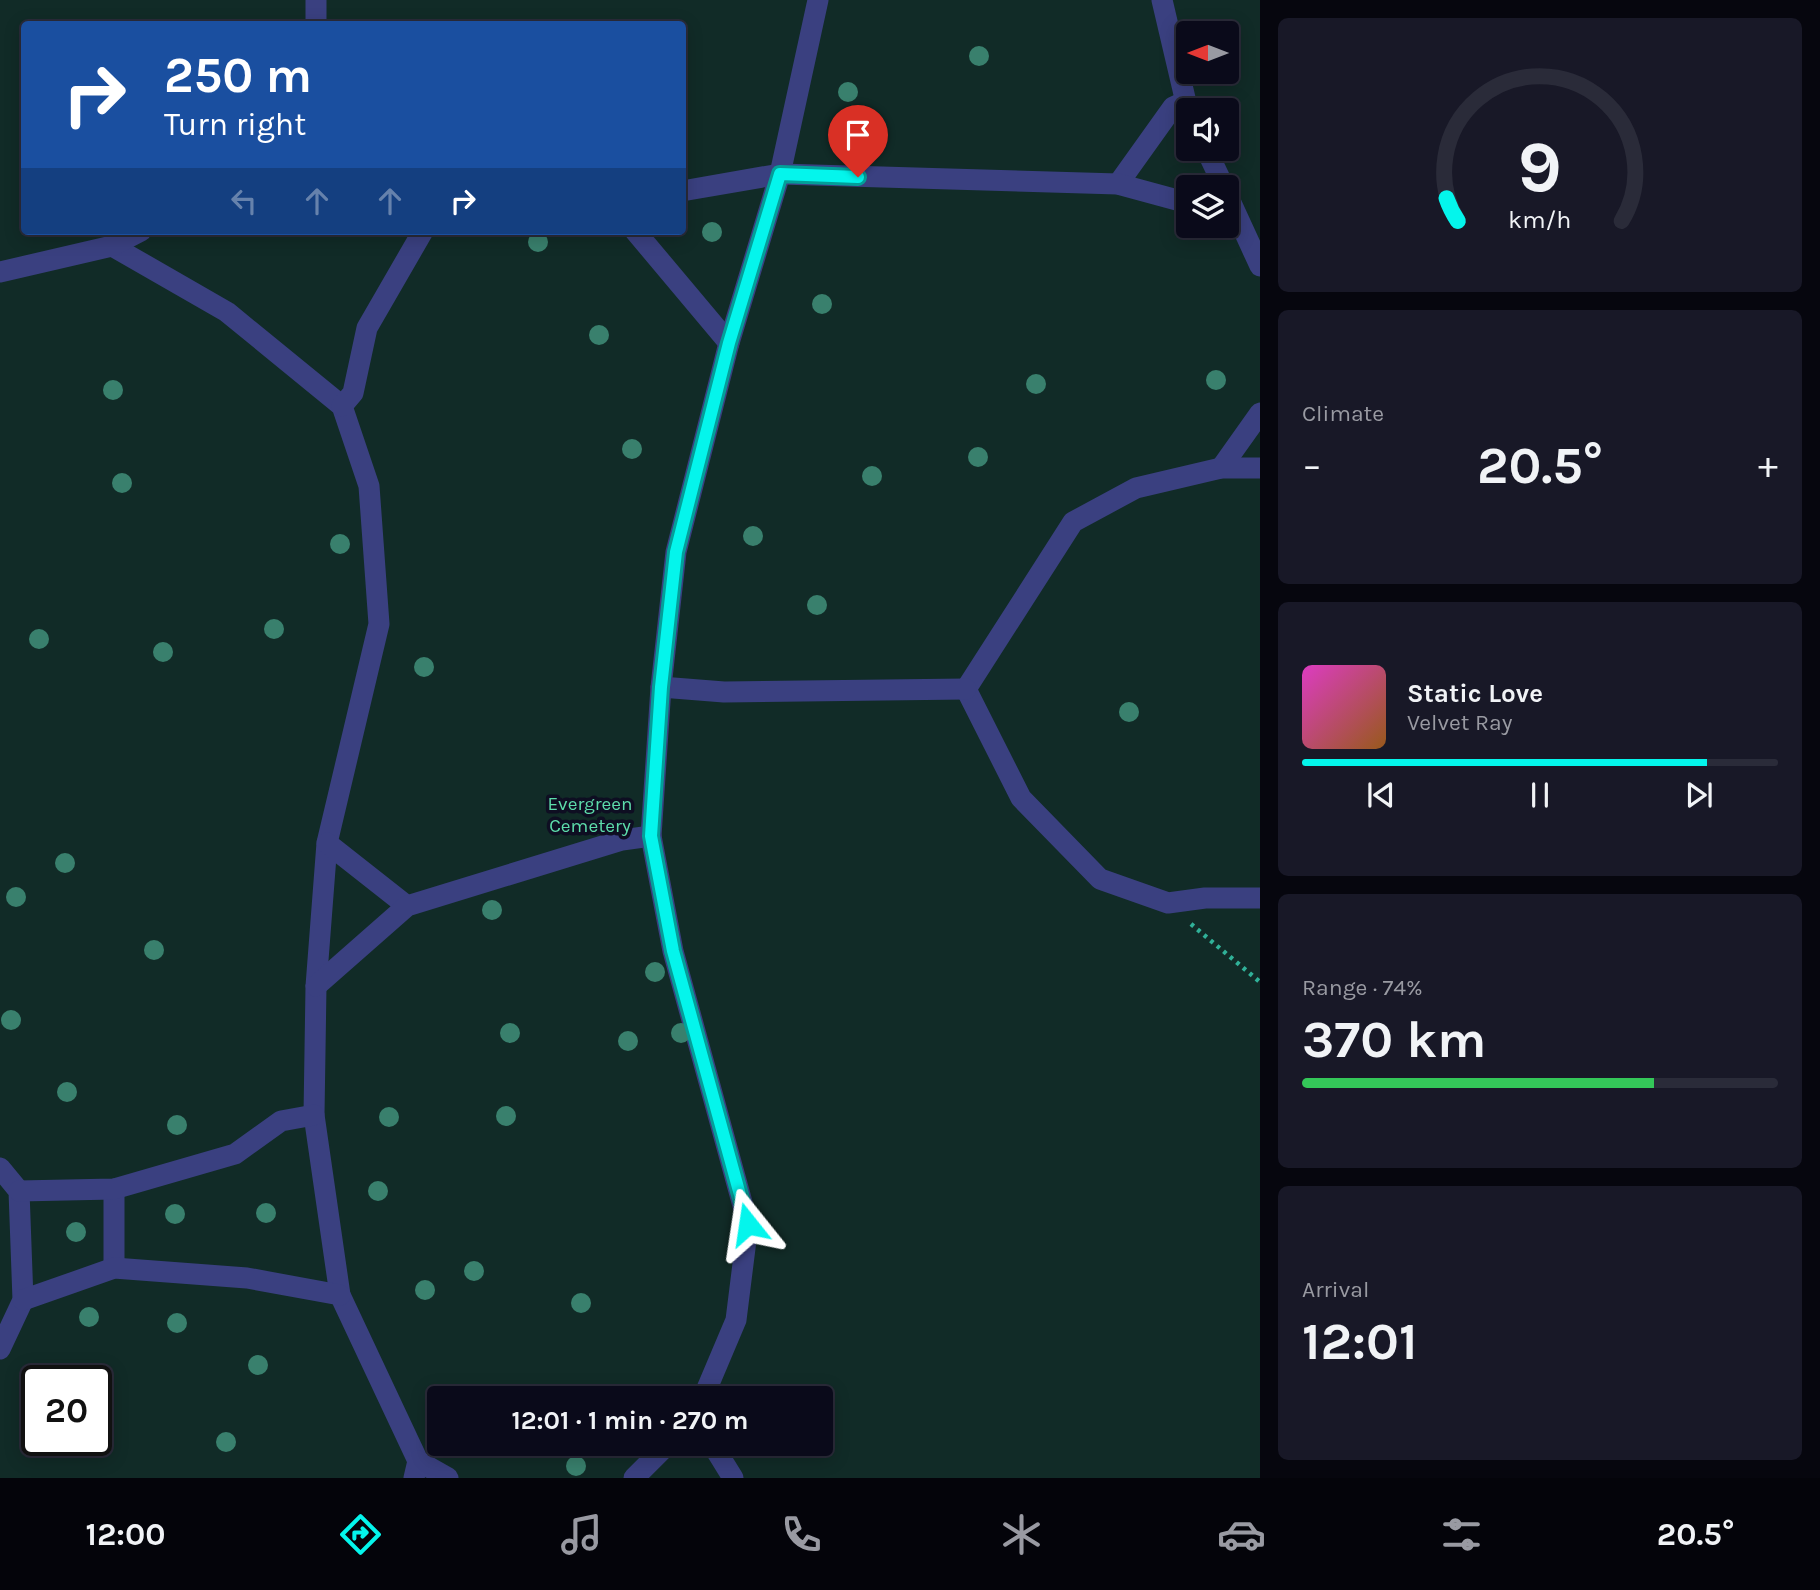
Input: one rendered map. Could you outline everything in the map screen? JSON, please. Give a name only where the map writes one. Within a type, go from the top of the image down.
[{"type":"lane","points":[[316,0],[316,21]]},
{"type":"lane","points":[[708,1386],[736,1320],[748,1224],[673,951],[651,836],[661,687],[676,552],[729,343],[780,174],[818,0]]},
{"type":"lane","points":[[1162,0],[1184,98]]},
{"type":"lane","points":[[1118,184],[1173,107],[1176,107]]},
{"type":"lane","points":[[686,190],[780,174],[1118,184],[1176,200]]},
{"type":"lane","points":[[1239,222],[1260,266]]},
{"type":"lane","points":[[0,272],[112,246],[134,235]]},
{"type":"lane","points":[[342,406],[353,393],[367,328],[421,235]]},
{"type":"lane","points":[[638,235],[729,343]]},
{"type":"lane","points":[[112,246],[227,313],[342,406],[369,486],[379,624],[327,843],[316,986],[314,1115],[340,1295],[416,1470],[447,1478]]},
{"type":"lane","points":[[1221,468],[1260,413]]},
{"type":"lane","points":[[967,689],[1073,522],[1136,488],[1221,468],[1260,468]]},
{"type":"lane","points":[[661,687],[724,692],[967,689]]},
{"type":"lane","points":[[967,689],[1021,798],[1100,879],[1168,903],[1205,898],[1260,898]]},
{"type":"lane","points":[[316,986],[407,906],[622,840],[651,836]]},
{"type":"lane","points":[[327,843],[407,906]]},
{"type":"lane","points":[[19,1191],[114,1189],[235,1154],[281,1121],[314,1115]]},
{"type":"lane","points":[[0,1168],[19,1191],[23,1300],[0,1349]]},
{"type":"lane","points":[[114,1189],[114,1268]]},
{"type":"lane","points":[[23,1300],[114,1268],[247,1278],[340,1295]]},
{"type":"lane","points":[[634,1478],[656,1456]]},
{"type":"lane","points":[[719,1456],[733,1478]]},
{"type":"path","points":[[1168,903],[1260,982]]},
{"type":"green space","name":"Evergreen Cemetery","points":[[0,0],[1260,0],[1260,1478],[0,1478]]},
{"type":"route","points":[[748,1224],[673,951],[651,836],[661,687],[676,552],[729,343],[780,174],[858,177]]}]
